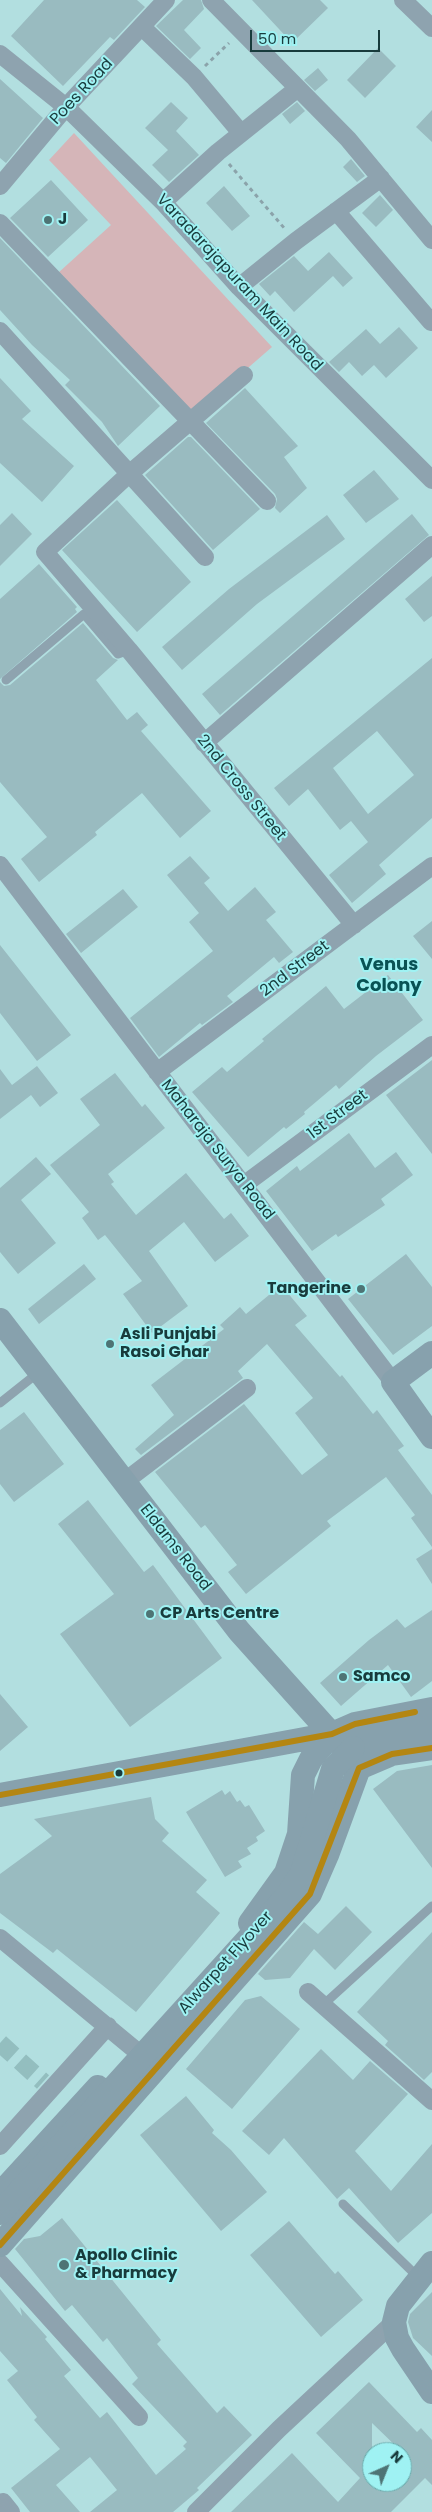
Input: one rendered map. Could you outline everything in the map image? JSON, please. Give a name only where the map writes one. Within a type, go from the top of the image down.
[{"type":"main road","name":"Eldams Road","points":[[0,1320],[239,1631],[332,1734],[359,1768]]},
{"type":"main road","points":[[393,1382],[432,1353]]},
{"type":"main road","name":"Maharaja Surya Road","points":[[393,1382],[432,1437]]},
{"type":"main road","points":[[0,1795],[332,1734],[355,1724],[432,1709]]},
{"type":"main road","name":"Alwarpet Flyover","points":[[0,2213],[287,1896],[302,1873],[332,1769],[353,1748],[375,1739],[432,1728]]},
{"type":"main road","points":[[0,2194],[259,1912],[286,1874],[299,1834],[303,1775],[311,1759],[332,1734]]},
{"type":"main road","points":[[0,2245],[155,2067],[310,1894],[327,1855],[359,1768],[392,1754],[432,1748]]},
{"type":"main road","points":[[425,2271],[398,2306],[394,2322],[397,2338],[432,2392]]},
{"type":"street","points":[[211,0],[348,139],[432,240]]},
{"type":"street","points":[[403,0],[432,28]]},
{"type":"street","name":"Poes Road","points":[[0,186],[66,107],[142,27],[158,3]]},
{"type":"street","points":[[142,27],[194,77],[241,133]]},
{"type":"street","name":"Varadarajapuram Main Road","points":[[0,54],[66,107],[163,202],[239,287],[432,480]]},
{"type":"street","points":[[163,202],[218,152],[298,88]]},
{"type":"street","points":[[239,287],[296,241],[381,178]]},
{"type":"street","points":[[336,211],[431,322]]},
{"type":"street","points":[[0,223],[267,501]]},
{"type":"street","points":[[0,331],[205,557]]},
{"type":"street","points":[[129,474],[244,375]]},
{"type":"street","name":"2nd Cross Street","points":[[129,474],[45,552],[129,650],[354,925]]},
{"type":"street","points":[[204,743],[432,545]]},
{"type":"street","name":"Maharaja Surya Road","points":[[0,865],[157,1072],[245,1184],[393,1382]]},
{"type":"street","name":"2nd Street","points":[[157,1072],[432,866]]},
{"type":"street","name":"1st Street","points":[[245,1184],[432,1045]]},
{"type":"street","points":[[124,1482],[247,1388]]},
{"type":"street","points":[[0,1938],[155,2067]]},
{"type":"street","points":[[308,1992],[432,2101]]},
{"type":"street","points":[[0,2146],[47,2085],[108,2026]]},
{"type":"street","points":[[0,2263],[139,2416]]},
{"type":"street","points":[[196,2512],[394,2322]]},
{"type":"lane","points":[[6,680],[84,614],[118,654],[129,650]]},
{"type":"lane","points":[[0,1403],[40,1372]]},
{"type":"lane","points":[[323,2006],[432,1906]]},
{"type":"lane","points":[[343,2204],[425,2271]]},
{"type":"path","points":[[194,77],[242,30]]},
{"type":"path","points":[[218,152],[296,241]]},
{"type":"shaded area","points":[[74,133],[272,347],[188,420],[58,273],[111,225],[49,160]]},
{"type":"building","points":[[44,0],[137,0],[145,7],[114,40],[110,37],[63,86],[11,36]]},
{"type":"building","points":[[183,0],[201,0],[204,9],[184,30],[201,48],[190,59],[156,26]]},
{"type":"building","points":[[252,0],[320,0],[328,8],[292,43]]},
{"type":"building","points":[[378,48],[396,66],[365,98],[347,80]]},
{"type":"building","points":[[318,68],[328,80],[315,91],[304,80]]},
{"type":"building","points":[[0,79],[43,118],[6,163],[0,158]]},
{"type":"building","points":[[171,102],[188,118],[176,131],[199,155],[169,182],[152,165],[168,150],[145,128]]},
{"type":"building","points":[[297,102],[305,111],[290,124],[282,114]]},
{"type":"building","points":[[432,110],[432,142],[416,127]]},
{"type":"building","points":[[351,159],[365,176],[357,182],[343,167]]},
{"type":"building","name":"J","points":[[51,180],[88,220],[48,257],[10,218]]},
{"type":"building","points":[[224,186],[250,216],[232,231],[206,203]]},
{"type":"building","points":[[380,195],[393,210],[376,227],[362,213]]},
{"type":"building","points":[[0,238],[160,406],[118,446],[102,422],[65,385],[70,380],[32,345],[0,310]]},
{"type":"building","points":[[329,252],[353,278],[343,287],[333,276],[294,312],[275,291],[270,296],[259,284],[294,256],[308,271]]},
{"type":"building","points":[[399,327],[418,348],[386,378],[374,365],[362,376],[349,362],[339,372],[329,362],[366,329],[380,344]]},
{"type":"building","points":[[0,378],[31,411],[22,419],[74,466],[42,502],[0,463]]},
{"type":"building","points":[[245,388],[298,446],[284,457],[307,488],[280,513],[275,508],[277,499],[275,494],[206,423]]},
{"type":"building","points":[[188,437],[191,437],[260,509],[213,550],[145,475]]},
{"type":"building","points":[[374,470],[399,499],[366,523],[343,495]]},
{"type":"building","points":[[117,500],[191,582],[137,632],[62,550]]},
{"type":"building","points":[[12,513],[32,534],[0,566],[0,525]]},
{"type":"building","points":[[412,514],[429,535],[220,715],[202,694]]},
{"type":"building","points":[[327,515],[345,539],[257,604],[182,670],[162,647],[229,589]]},
{"type":"building","points":[[39,564],[77,607],[75,609],[77,612],[0,679],[0,599]]},
{"type":"building","points":[[432,576],[432,616],[424,622],[405,599]]},
{"type":"building","points":[[83,623],[113,658],[118,660],[96,680],[127,720],[137,712],[148,725],[141,731],[211,811],[180,838],[142,793],[95,832],[97,835],[39,882],[21,859],[47,837],[0,782],[0,682],[4,686],[10,685]]},
{"type":"building","points":[[432,658],[432,818],[379,865],[386,874],[352,903],[329,875],[368,842],[351,821],[340,830],[308,789],[289,806],[274,788]],"holes":[[[377,731],[414,775],[368,814],[333,768]]]},
{"type":"building","points":[[190,856],[210,878],[204,883],[228,911],[255,887],[276,912],[266,920],[293,952],[279,963],[274,957],[227,996],[233,1002],[202,1025],[200,1023],[159,1057],[130,1018],[213,951],[189,922],[199,913],[167,875]]},
{"type":"building","points":[[123,889],[138,907],[81,953],[66,934]]},
{"type":"building","points":[[432,921],[432,959],[413,936]]},
{"type":"building","points":[[0,945],[71,1035],[37,1061],[0,1013]]},
{"type":"building","points":[[388,975],[423,1020],[376,1056],[339,1089],[336,1085],[304,1112],[305,1114],[286,1129],[284,1127],[248,1157],[192,1092],[222,1067],[227,1072],[264,1041],[262,1039],[326,986],[344,1009]]},
{"type":"building","points":[[432,1060],[432,1154],[386,1095]]},
{"type":"building","points":[[37,1066],[58,1093],[40,1107],[31,1095],[0,1119],[0,1069],[12,1085]]},
{"type":"building","points":[[115,1073],[142,1107],[145,1104],[165,1128],[108,1174],[114,1182],[111,1184],[136,1215],[186,1173],[224,1219],[231,1213],[249,1236],[215,1262],[184,1222],[149,1251],[188,1306],[152,1333],[123,1294],[142,1281],[105,1235],[98,1240],[82,1218],[89,1212],[50,1165],[100,1125],[80,1099]]},
{"type":"building","points":[[349,1133],[375,1168],[396,1152],[413,1175],[381,1199],[385,1205],[338,1237],[336,1234],[312,1251],[266,1191],[297,1166],[300,1171]]},
{"type":"building","points":[[36,1157],[51,1174],[21,1200],[56,1243],[18,1274],[0,1252],[0,1188]]},
{"type":"building","points":[[406,1254],[432,1287],[432,1326],[393,1355],[348,1299]]},
{"type":"building","points":[[84,1264],[96,1279],[39,1324],[28,1309]]},
{"type":"building","points":[[281,1285],[307,1316],[295,1325],[340,1377],[342,1375],[373,1414],[377,1410],[404,1446],[398,1450],[432,1495],[432,1547],[411,1518],[415,1515],[386,1477],[327,1521],[331,1526],[246,1594],[228,1572],[237,1565],[205,1525],[201,1528],[155,1472],[244,1404],[302,1475],[328,1455],[295,1413],[313,1398],[267,1344],[238,1371],[243,1378],[141,1455],[135,1449],[174,1415],[151,1385],[224,1329],[220,1325],[240,1307],[246,1314]]},
{"type":"building","points":[[24,1412],[64,1464],[14,1502],[0,1484],[0,1430]]},
{"type":"building","points":[[88,1500],[144,1572],[153,1565],[222,1658],[130,1727],[60,1634],[114,1594],[58,1524]]},
{"type":"building","points":[[432,1549],[432,1584],[416,1559]]},
{"type":"building","points":[[432,1610],[432,1681],[411,1697],[388,1665],[341,1706],[320,1683],[369,1640],[397,1619],[405,1628]]},
{"type":"building","points":[[0,1694],[28,1727],[0,1751]]},
{"type":"building","points":[[432,1765],[432,1868],[373,1789],[397,1771]]},
{"type":"building","points":[[222,1790],[225,1795],[230,1791],[237,1802],[240,1800],[245,1807],[249,1805],[265,1831],[256,1837],[258,1841],[247,1848],[251,1854],[238,1861],[242,1867],[225,1877],[186,1812]]},
{"type":"building","points":[[151,1797],[155,1819],[169,1833],[162,1841],[207,1880],[196,1892],[220,1913],[136,2012],[57,1949],[53,1953],[0,1913],[0,1874],[52,1836],[34,1819]]},
{"type":"building","points":[[346,1906],[372,1932],[335,1970],[314,1949],[290,1978],[265,1980],[258,1974],[304,1922],[318,1934]]},
{"type":"building","points":[[432,1932],[432,2072],[424,2080],[385,2045],[388,2041],[357,2012]]},
{"type":"building","points":[[261,1996],[300,2029],[232,2109],[186,2069],[245,2000]]},
{"type":"building","points":[[321,2049],[353,2080],[370,2061],[408,2094],[355,2151],[391,2191],[432,2144],[432,2213],[398,2243],[349,2188],[337,2199],[284,2138],[269,2155],[242,2131]]},
{"type":"building","points":[[186,2096],[214,2130],[212,2133],[231,2150],[267,2192],[221,2231],[140,2135]]},
{"type":"building","points":[[62,2218],[161,2340],[157,2344],[217,2413],[224,2406],[252,2435],[197,2488],[199,2490],[173,2512],[90,2512],[117,2490],[90,2457],[56,2485],[80,2512],[30,2512],[11,2488],[60,2449],[34,2420],[37,2417],[7,2380],[18,2371],[0,2351],[0,2289],[22,2316],[20,2307],[47,2337],[45,2339],[71,2370],[64,2376],[100,2418],[107,2412],[156,2475],[186,2449],[183,2446],[187,2442],[132,2384],[138,2378],[107,2338],[103,2342],[72,2305],[65,2311],[15,2249],[24,2239],[40,2236]]},
{"type":"building","points":[[289,2221],[335,2274],[338,2271],[363,2300],[321,2337],[250,2255]]},
{"type":"building","points":[[432,2292],[432,2356],[413,2338],[408,2322],[410,2314]]},
{"type":"building","points":[[369,2382],[417,2432],[421,2428],[432,2440],[432,2485],[425,2478],[412,2491],[412,2442],[392,2442],[372,2423],[372,2442],[362,2442],[362,2492],[411,2492],[391,2512],[231,2512],[292,2453],[338,2502],[360,2478],[316,2433]]},
{"type":"tunnel","points":[[0,2043],[43,2082]]},
{"type":"transit line","points":[[0,1795],[332,1734],[355,1724],[415,1712]]},
{"type":"transit line","points":[[0,2245],[310,1894],[359,1768],[392,1754],[432,1748]]},
{"type":"place","name":"J","points":[[48,220]]},
{"type":"place","name":"Tangerine","points":[[361,1289]]},
{"type":"place","name":"Asli Punjabi Rasoi Ghar","points":[[110,1344]]},
{"type":"place","name":"CP Arts Centre","points":[[150,1614]]},
{"type":"place","name":"Samco","points":[[343,1677]]},
{"type":"place","name":"Apollo Clinic & Pharmacy","points":[[64,2265]]},
{"type":"district","name":"Venus Colony","points":[[389,975]]}]
